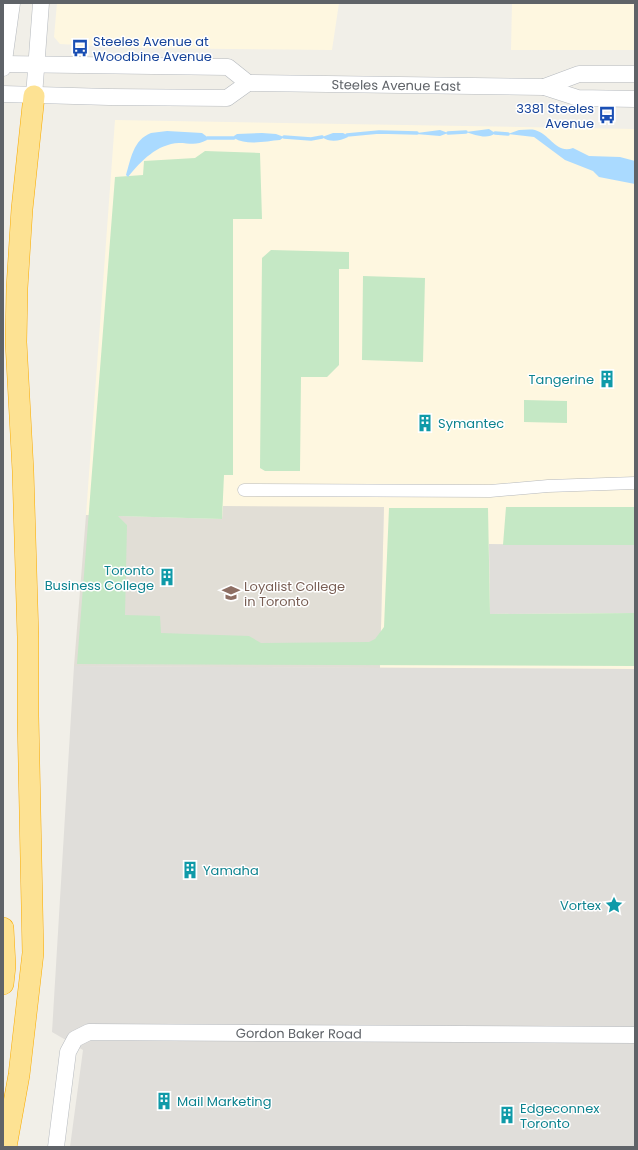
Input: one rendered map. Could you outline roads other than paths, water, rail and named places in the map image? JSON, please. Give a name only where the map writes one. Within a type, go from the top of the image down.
[{"type":"highway","points":[[6,1147],[20,1075],[33,953],[28,716],[28,629],[23,471],[16,342],[17,288],[22,209],[34,96]]},
{"type":"highway","points":[[3,928],[5,966],[3,984]]},
{"type":"main road","points":[[3,68],[12,3]]},
{"type":"main road","points":[[34,96],[41,3]]},
{"type":"main road","points":[[3,64],[228,67],[248,83],[227,98],[34,96],[3,94]]},
{"type":"main road","name":"Steeles Avenue East","points":[[544,88],[579,74],[635,74]]},
{"type":"main road","name":"Steeles Avenue East","points":[[248,83],[544,88],[578,98],[635,99]]},
{"type":"main road","name":"Gordon Baker Road","points":[[56,1147],[68,1052],[75,1039],[89,1032],[635,1035]]},
{"type":"street","points":[[244,490],[490,491],[548,486],[635,483]]},
{"type":"water","points":[[489,129],[495,133],[485,137],[466,132]]},
{"type":"water","points":[[440,130],[448,133],[440,136],[416,134],[417,133]]},
{"type":"water","points":[[519,130],[535,130],[541,132],[562,148],[573,148],[589,156],[620,157],[635,161],[635,184],[599,177],[593,171],[565,160],[534,137],[508,134]]},
{"type":"water","points":[[167,131],[202,133],[206,136],[207,140],[196,144],[179,143],[164,146],[144,159],[128,177],[126,175],[131,157],[140,140],[151,133]]},
{"type":"water","points":[[333,133],[343,133],[348,137],[335,141],[322,137]]},
{"type":"water","points":[[237,134],[276,134],[284,137],[280,140],[257,142],[245,142],[234,138]]},
{"type":"waterway","points":[[347,135],[379,132],[417,133]]},
{"type":"waterway","points":[[448,133],[466,132]]},
{"type":"waterway","points":[[495,133],[508,134]]},
{"type":"waterway","points":[[284,137],[311,139],[322,137]]},
{"type":"waterway","points":[[207,138],[234,138]]},
{"type":"place","name":"Steeles Avenue at Woodbine Avenue","points":[[80,48]]},
{"type":"place","name":"3381 Steeles Avenue","points":[[607,115]]},
{"type":"place","name":"Tangerine","points":[[607,379]]},
{"type":"place","name":"Symantec","points":[[425,423]]},
{"type":"place","name":"Toronto Business College","points":[[167,577]]},
{"type":"place","name":"Loyalist College in Toronto","points":[[231,593]]},
{"type":"place","name":"Yamaha","points":[[190,870]]},
{"type":"place","name":"Vortex","points":[[614,905]]},
{"type":"place","name":"Mail Marketing","points":[[164,1101]]},
{"type":"place","name":"Edgeconnex Toronto","points":[[507,1115]]}]
